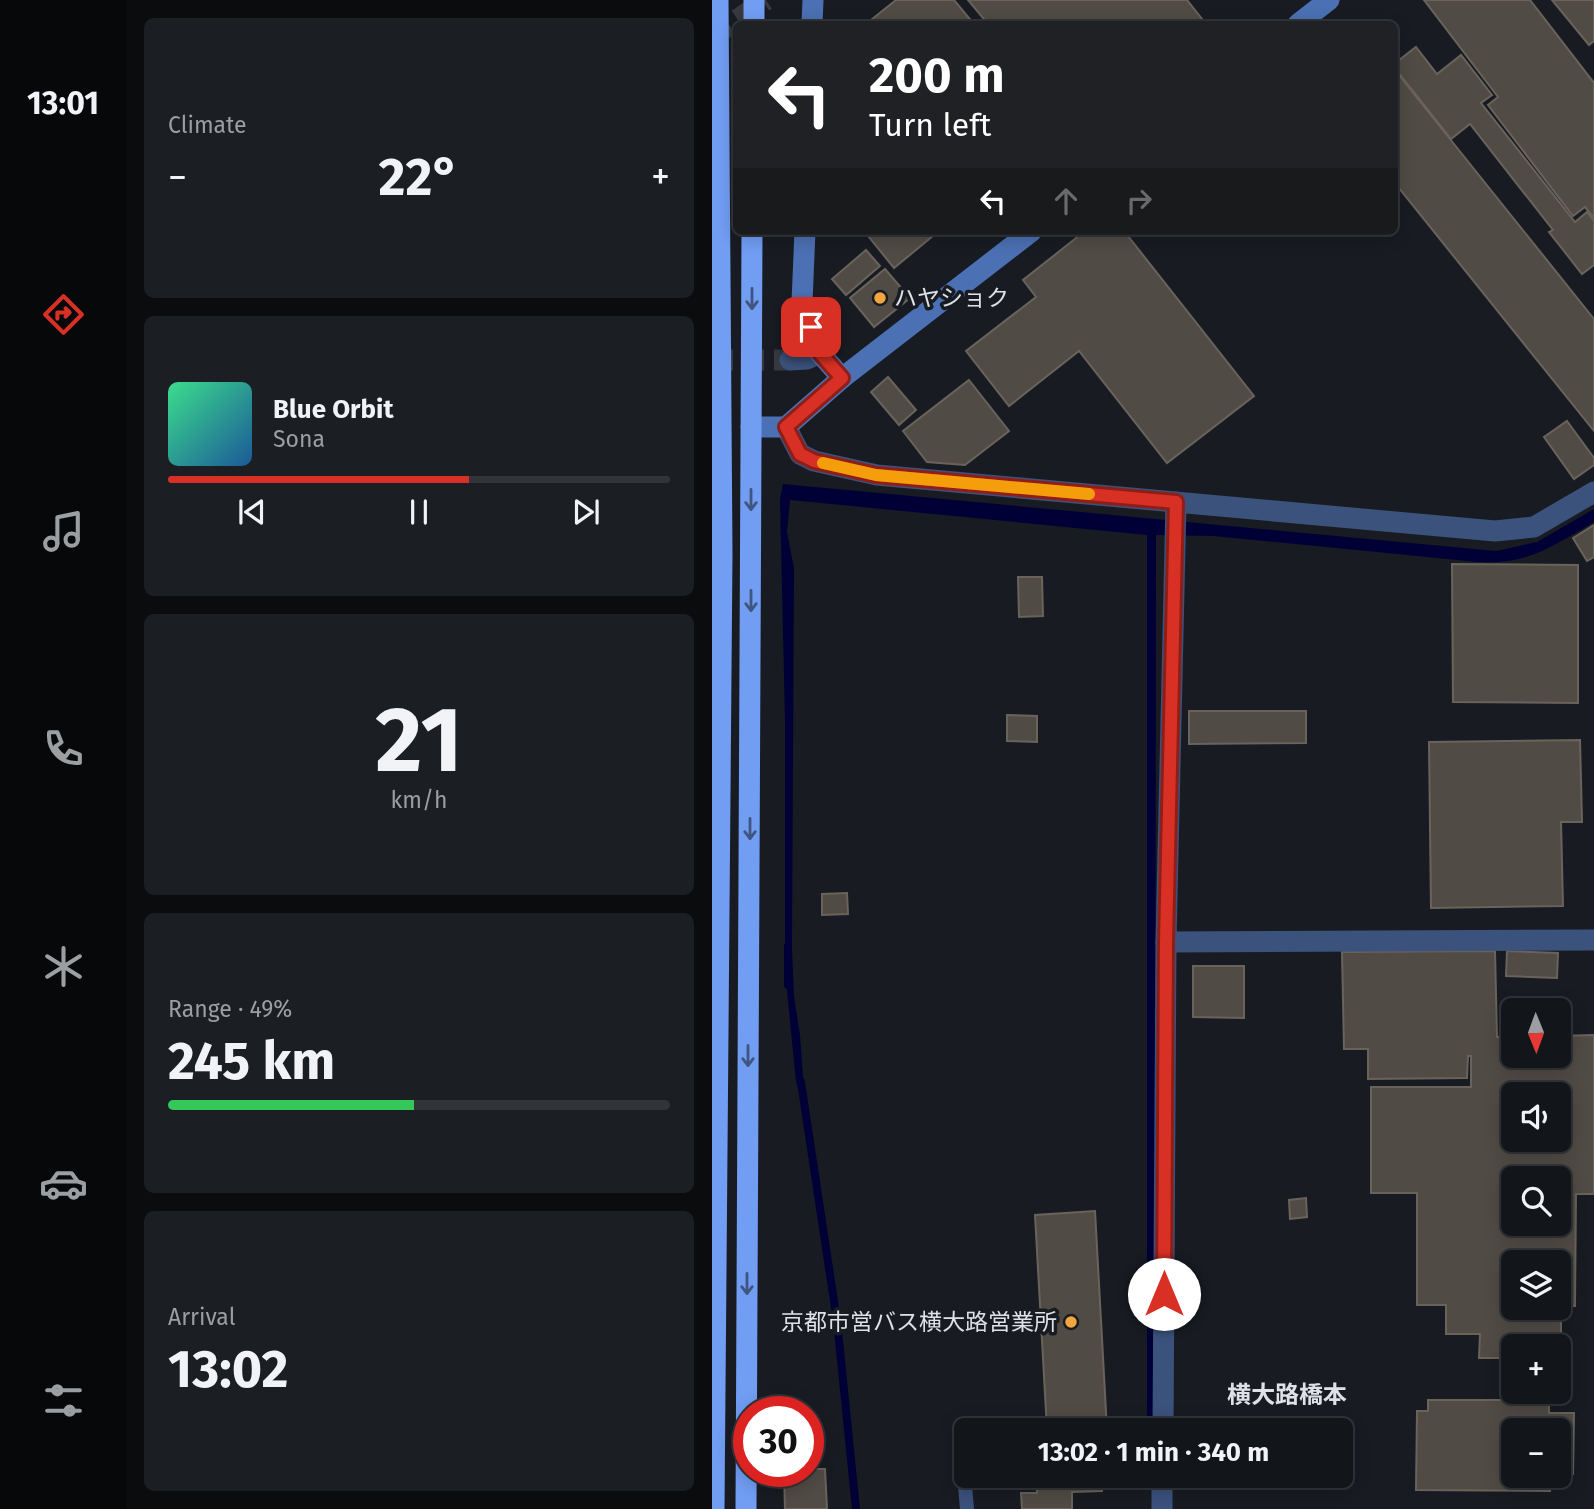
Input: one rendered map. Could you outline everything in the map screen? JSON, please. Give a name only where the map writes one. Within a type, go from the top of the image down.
[{"type":"highway","points":[[714,1509],[718,545],[721,467],[716,426],[718,0]]},
{"type":"highway","points":[[754,0],[754,21]]},
{"type":"highway","points":[[746,1509],[752,235]]},
{"type":"street","points":[[812,21],[813,0]]},
{"type":"street","points":[[1302,21],[1329,0]]},
{"type":"street","points":[[805,235],[802,302],[820,353],[842,378]]},
{"type":"street","points":[[751,427],[786,427],[842,378],[1027,235]]},
{"type":"street","points":[[790,360],[807,359],[820,353]]},
{"type":"street","points":[[786,427],[800,454],[814,461],[876,475],[1176,518],[1495,531],[1534,527],[1594,492]]},
{"type":"street","points":[[1163,1418],[1166,942],[1176,518]]},
{"type":"street","points":[[1166,942],[1594,940]]},
{"type":"street","points":[[1162,1488],[1162,1509]]},
{"type":"lane","points":[[965,1488],[967,1509]]},
{"type":"shaded area","points":[[783,484],[1496,551],[1537,542],[1594,509],[1594,522],[1552,546],[1526,557],[1496,562],[1213,536],[1156,535],[1155,1418],[1147,1418],[1147,535],[790,500],[787,532],[794,568],[792,948],[804,1090],[799,1090],[787,991],[789,960],[785,942],[785,723],[780,499]]},
{"type":"building","points":[[896,0],[954,0],[972,21],[870,21]]},
{"type":"building","points":[[968,0],[1187,0],[1204,21],[986,21]]},
{"type":"building","points":[[1424,0],[1530,0],[1594,83],[1594,218],[1585,207],[1573,216],[1488,105],[1498,97]]},
{"type":"building","points":[[1552,0],[1594,0],[1594,41],[1589,45]]},
{"type":"building","points":[[1416,47],[1437,74],[1461,55],[1492,95],[1481,103],[1575,222],[1587,212],[1594,221],[1594,265],[1582,274],[1549,232],[1553,230],[1470,124],[1451,139],[1398,72],[1398,61]]},
{"type":"building","points":[[1398,74],[1594,319],[1594,431],[1398,187]]},
{"type":"building","points":[[867,235],[933,236],[894,268]]},
{"type":"building","points":[[1080,235],[1127,235],[1254,396],[1167,463],[1079,351],[1009,406],[966,351],[1036,297],[1023,280]]},
{"type":"building","points":[[866,250],[880,266],[846,295],[832,279]]},
{"type":"building","name":"ハヤショク","points":[[885,269],[910,298],[874,327],[850,298]]},
{"type":"building","points":[[888,377],[916,410],[899,425],[871,392]]},
{"type":"building","points":[[969,380],[1009,431],[965,465],[927,462],[903,431]]},
{"type":"building","points":[[1567,421],[1594,458],[1594,465],[1574,479],[1544,437]]},
{"type":"building","points":[[1594,525],[1594,557],[1587,561],[1573,538]]},
{"type":"building","points":[[1452,564],[1578,565],[1578,703],[1453,702]]},
{"type":"building","points":[[1018,577],[1042,577],[1043,616],[1019,617]]},
{"type":"building","points":[[1189,711],[1306,711],[1306,743],[1189,744]]},
{"type":"building","points":[[1007,715],[1037,716],[1037,742],[1007,741]]},
{"type":"building","points":[[1580,740],[1582,822],[1561,822],[1563,906],[1431,908],[1429,742]]},
{"type":"building","points":[[847,893],[848,914],[822,915],[822,894]]},
{"type":"building","points":[[1495,951],[1497,1037],[1501,1037],[1501,1068],[1571,1068],[1571,1036],[1594,1035],[1594,1194],[1576,1194],[1575,1306],[1571,1306],[1571,1250],[1501,1250],[1501,1320],[1561,1320],[1561,1334],[1501,1334],[1501,1358],[1479,1358],[1480,1334],[1446,1334],[1446,1305],[1417,1305],[1417,1193],[1371,1193],[1371,1087],[1471,1087],[1471,1056],[1468,1056],[1467,1078],[1368,1079],[1368,1049],[1344,1049],[1342,952]]},
{"type":"building","points":[[1507,951],[1558,953],[1557,978],[1506,976]]},
{"type":"building","points":[[1193,966],[1244,966],[1244,1018],[1193,1017]]},
{"type":"building","points":[[1306,1198],[1307,1217],[1290,1219],[1289,1200]]},
{"type":"building","name":"京都市営バス横大路営業所","points":[[1095,1211],[1106,1418],[1046,1418],[1035,1215]]},
{"type":"building","points":[[1428,1400],[1501,1400],[1501,1404],[1549,1404],[1549,1413],[1574,1413],[1573,1474],[1571,1418],[1501,1418],[1501,1488],[1550,1488],[1550,1491],[1416,1490],[1417,1411],[1428,1411]]},
{"type":"building","points":[[825,1469],[827,1509],[785,1509],[784,1487],[824,1487]]},
{"type":"building","points":[[1037,1488],[1102,1488],[1102,1491],[1072,1492],[1072,1509],[1022,1509],[1021,1493],[1037,1493]]},
{"type":"waterway","points":[[788,946],[788,985]]},
{"type":"waterway","points":[[801,1082],[837,1321],[856,1509]]},
{"type":"tunnel","points":[[735,21],[766,0]]},
{"type":"tunnel","points":[[712,37],[733,23]]},
{"type":"tunnel","points":[[712,360],[790,360]]},
{"type":"slow traffic","points":[[823,463],[876,475],[1089,494]]},
{"type":"place","name":"ハヤショク","points":[[880,298]]},
{"type":"place","name":"京都市営バス横大路営業所","points":[[1071,1322]]},
{"type":"district","name":"横大路橋本","points":[[1287,1395]]},
{"type":"route","points":[[811,327],[820,353],[842,378],[786,427],[800,454],[814,461],[876,475],[1176,502],[1166,942],[1164,1294]]}]
